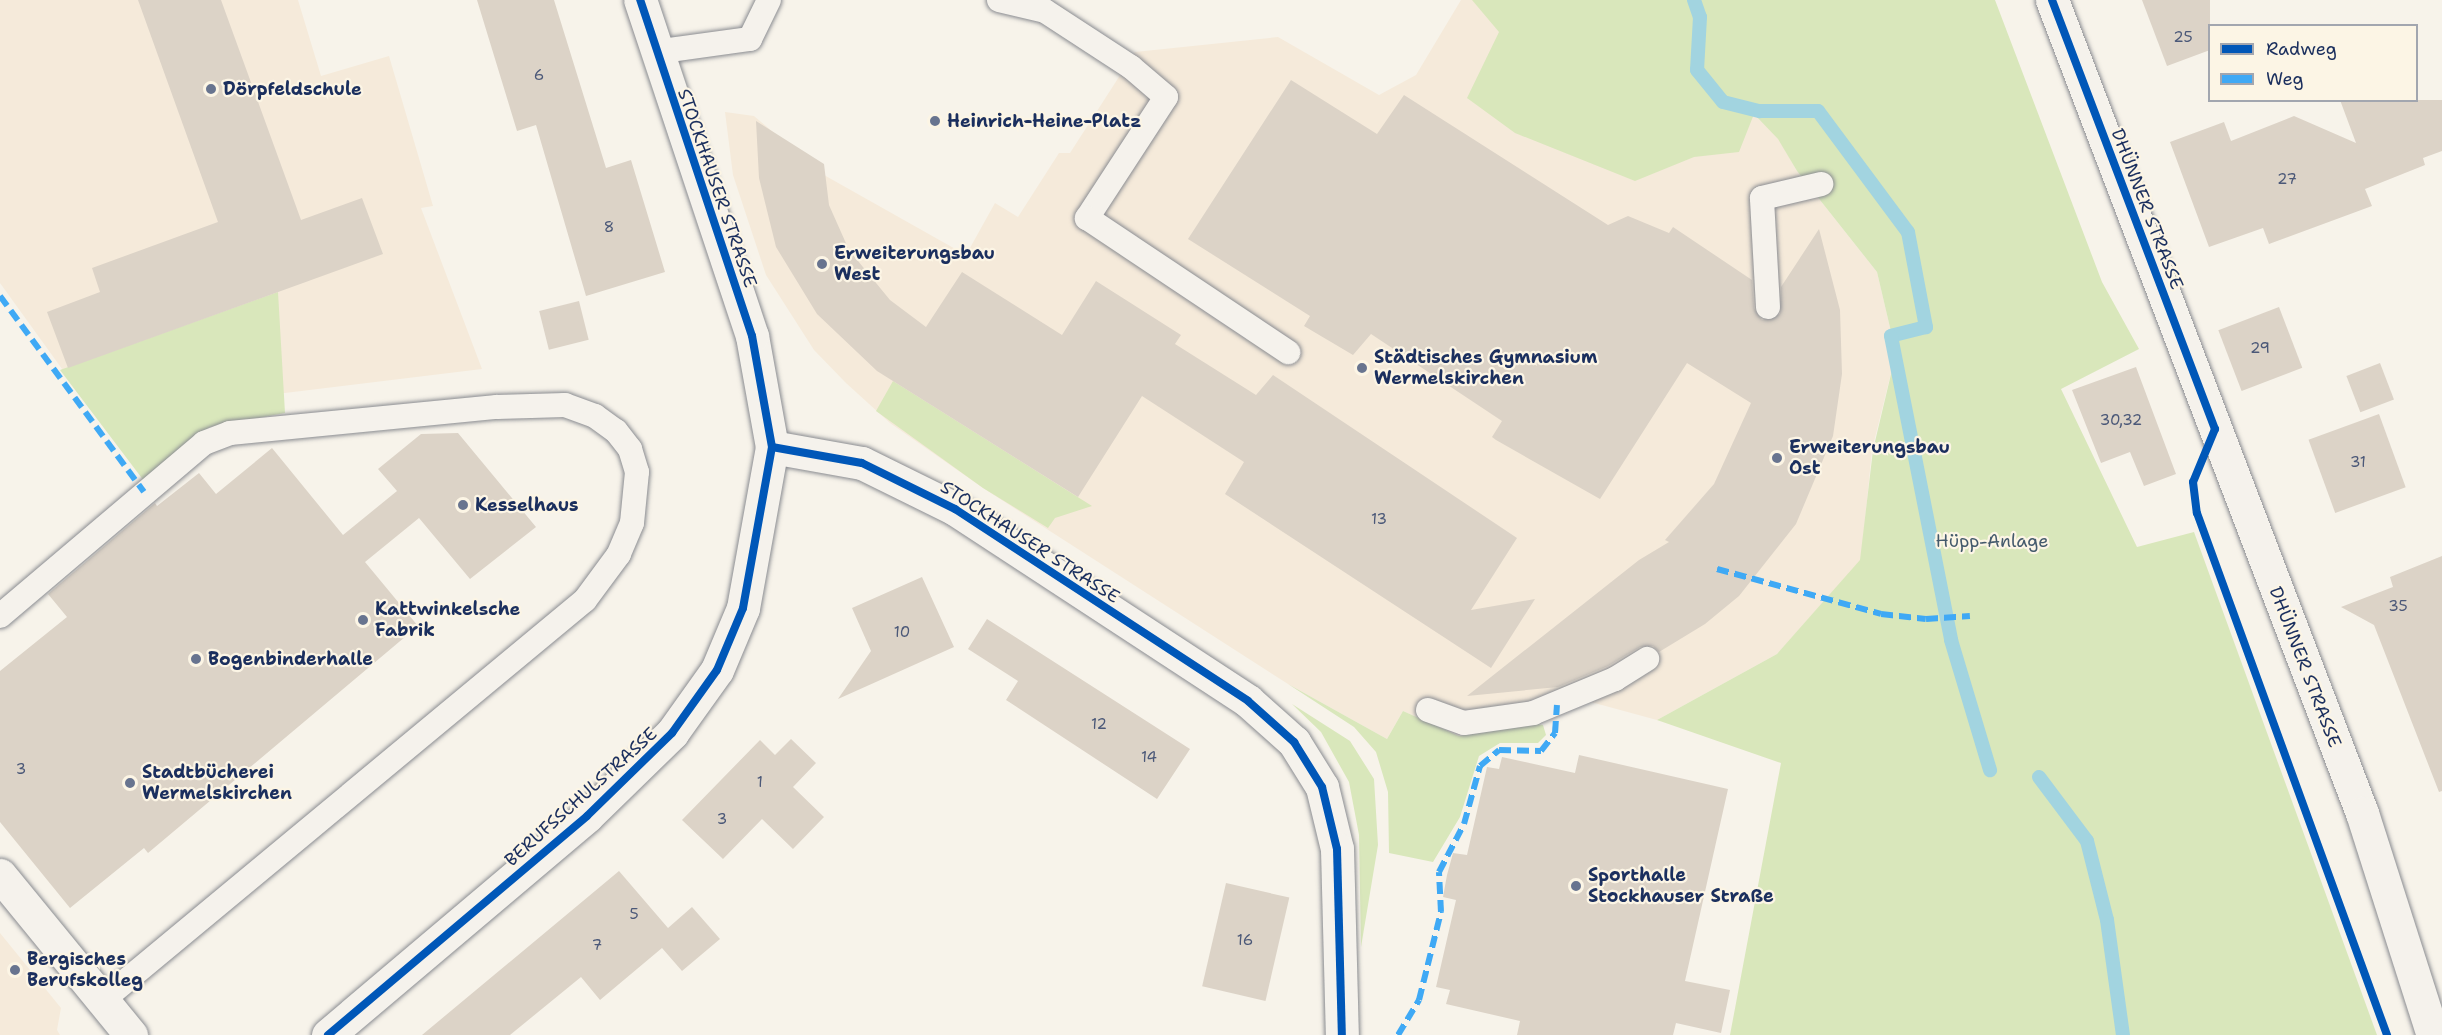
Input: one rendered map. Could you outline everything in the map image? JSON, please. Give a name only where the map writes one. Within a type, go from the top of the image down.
[{"type":"street","name":"STOCKHAUSER STRASSE","points":[[640,0],[655,52],[752,336],[772,447],[862,464],[955,509],[1248,701],[1294,742],[1322,787],[1337,849],[1342,1035]]},
{"type":"street","name":"DHÜNNER STRASSE","points":[[2052,0],[2361,813],[2433,1035]]},
{"type":"street","name":"BERUFSSCHULSTRASSE","points":[[328,1035],[612,793],[699,700],[743,608],[772,447]]},
{"type":"street","points":[[0,875],[104,999],[131,1035]]},
{"type":"lane","points":[[655,52],[750,39],[769,0]]},
{"type":"lane","points":[[999,0],[1045,11],[1131,67],[1166,97],[1087,218],[1288,352]]},
{"type":"lane","points":[[1768,307],[1762,198],[1821,184]]},
{"type":"lane","points":[[0,616],[204,443],[230,433],[497,406],[565,405],[595,416],[616,431],[630,449],[637,472],[632,523],[619,554],[585,600],[104,999]]},
{"type":"lane","points":[[1428,710],[1464,723],[1533,713],[1615,679],[1647,658]]},
{"type":"shaded area","points":[[0,0],[298,0],[321,76],[389,56],[433,206],[421,208],[482,369],[96,416],[0,283]]},
{"type":"shaded area","name":"Städtisches Gymnasium Wermelskirchen","points":[[1461,0],[1588,0],[1678,37],[1779,139],[1797,171],[1877,272],[1896,353],[1872,450],[1861,560],[1777,654],[1657,720],[1591,702],[1537,724],[1459,736],[1403,711],[1387,739],[1288,684],[983,488],[890,423],[846,383],[814,350],[766,275],[733,175],[725,112],[754,116],[824,175],[966,255],[995,203],[1018,217],[1059,153],[1070,153],[1135,52],[1278,37],[1379,95],[1416,75]]},
{"type":"shaded area","name":"Bergisches Berufskolleg","points":[[0,933],[61,1008],[57,1030],[60,1035],[0,1035]]},
{"type":"green space","name":"Hüpp-Anlage","points":[[1472,0],[1995,0],[2102,282],[2139,349],[2061,389],[2137,547],[2194,532],[2377,1035],[1730,1035],[1781,763],[1657,720],[1777,654],[1860,560],[1873,450],[1896,353],[1877,272],[1797,171],[1778,139],[1754,114],[1739,152],[1694,157],[1635,181],[1515,133],[1467,98],[1499,32]]},
{"type":"green space","points":[[278,292],[285,413],[210,427],[144,481],[60,370]]},
{"type":"green space","points":[[893,381],[1092,506],[1055,518],[1048,528],[983,488],[876,411]]},
{"type":"green space","points":[[1288,684],[1387,739],[1403,711],[1459,736],[1537,724],[1543,725],[1546,735],[1538,743],[1500,743],[1479,756],[1460,817],[1433,862],[1389,853],[1388,792],[1376,752],[1354,727]]},
{"type":"green space","points":[[1292,704],[1350,741],[1374,779],[1378,845],[1361,947],[1359,835],[1349,782],[1321,732]]},
{"type":"building","points":[[138,0],[221,0],[301,220],[362,198],[383,254],[68,368],[47,312],[100,292],[92,268],[218,222]]},
{"type":"building","points":[[477,0],[554,0],[606,168],[631,160],[665,272],[586,296],[536,125],[517,131]]},
{"type":"building","points":[[2142,0],[2210,0],[2208,51],[2167,66]]},
{"type":"building","points":[[1291,80],[1377,134],[1404,95],[1608,225],[1628,216],[1669,233],[1673,227],[1752,280],[1754,308],[1762,320],[1780,314],[1781,287],[1819,229],[1840,310],[1842,374],[1833,436],[1796,524],[1739,596],[1705,624],[1659,652],[1653,646],[1640,647],[1608,666],[1558,687],[1467,696],[1639,560],[1669,542],[1665,540],[1714,484],[1751,403],[1687,363],[1600,499],[1496,440],[1492,437],[1502,421],[1371,334],[1353,355],[1304,326],[1310,316],[1188,239]]},
{"type":"building","points":[[2442,100],[2442,151],[2423,158],[2425,165],[2365,189],[2372,206],[2269,244],[2263,228],[2209,247],[2170,142],[2224,122],[2231,141],[2294,116],[2356,143],[2341,102]]},
{"type":"building","points":[[756,121],[824,164],[829,205],[849,250],[890,300],[926,327],[962,272],[1062,335],[1096,281],[1181,335],[1175,344],[1256,395],[1273,375],[1517,538],[1471,610],[1535,599],[1491,668],[1225,494],[1244,462],[1142,396],[1078,497],[877,371],[817,314],[776,247],[759,178]]},
{"type":"building","points":[[579,301],[589,340],[549,350],[539,311]]},
{"type":"building","points":[[2279,307],[2302,368],[2242,391],[2218,330]]},
{"type":"building","points":[[2380,363],[2394,399],[2360,412],[2346,376]]},
{"type":"building","points":[[2136,367],[2176,474],[2144,486],[2130,452],[2101,463],[2072,390]]},
{"type":"building","points":[[2379,414],[2406,487],[2335,513],[2309,440]]},
{"type":"building","name":"Bogenbinderhalle","points":[[458,433],[536,527],[470,579],[419,518],[365,562],[418,626],[148,853],[144,848],[70,908],[0,822],[0,671],[67,617],[48,594],[155,503],[157,506],[199,473],[216,494],[272,448],[343,535],[397,491],[378,469],[421,434]]},
{"type":"building","points":[[2442,556],[2442,791],[2439,792],[2374,625],[2341,607],[2393,587],[2390,577]]},
{"type":"building","points":[[922,577],[954,647],[838,699],[871,651],[852,608]]},
{"type":"building","points":[[987,619],[1190,749],[1157,799],[1006,700],[1018,681],[968,649]]},
{"type":"building","points":[[791,739],[816,763],[793,787],[824,817],[793,849],[762,819],[723,859],[682,820],[760,740],[775,755]]},
{"type":"building","name":"Sporthalle Stockhauser Straße","points":[[1579,755],[1728,789],[1685,981],[1730,990],[1721,1033],[1676,1023],[1673,1035],[1517,1035],[1520,1021],[1446,1004],[1450,990],[1436,987],[1456,900],[1443,897],[1447,875],[1453,853],[1467,855],[1487,767],[1499,769],[1502,757],[1575,773]]},
{"type":"building","points":[[619,871],[668,928],[692,907],[720,939],[682,971],[662,948],[600,1000],[581,977],[510,1035],[422,1035]]},
{"type":"building","points":[[1226,883],[1289,898],[1265,1001],[1202,986]]},
{"type":"waterway","points":[[1694,0],[1700,17],[1697,70],[1723,102],[1760,111],[1818,111],[1908,232],[1926,327],[1891,336],[1951,640],[1990,770]]},
{"type":"waterway","points":[[2039,777],[2087,841],[2107,920],[2123,1035]]},
{"type":"marked path","points":[[0,296],[144,492]]},
{"type":"marked path","points":[[1717,569],[1881,614],[1926,619],[1970,616]]},
{"type":"marked path","points":[[1398,1035],[1419,1000],[1441,912],[1439,872],[1464,824],[1480,766],[1499,750],[1541,751],[1555,733],[1557,705]]},
{"type":"cycle path","points":[[328,1035],[587,816],[672,733],[717,670],[743,608],[772,447],[752,336],[640,0]]},
{"type":"cycle path","points":[[2052,0],[2215,429],[2193,482],[2197,513],[2387,1035]]},
{"type":"cycle path","points":[[772,447],[862,463],[955,509],[1248,701],[1294,742],[1322,787],[1337,849],[1342,1035]]},
{"type":"place","name":"Dörpfeldschule","points":[[211,89]]},
{"type":"place","name":"Heinrich-Heine-Platz","points":[[935,121]]},
{"type":"place","name":"Erweiterungsbau West","points":[[822,264]]},
{"type":"place","name":"Städtisches Gymnasium Wermelskirchen","points":[[1362,368]]},
{"type":"place","name":"Erweiterungsbau Ost","points":[[1777,458]]},
{"type":"place","name":"Kesselhaus","points":[[463,505]]},
{"type":"place","name":"Kattwinkelsche Fabrik","points":[[363,620]]},
{"type":"place","name":"Bogenbinderhalle","points":[[196,659]]},
{"type":"place","name":"Stadtbücherei Wermelskirchen","points":[[130,783]]},
{"type":"place","name":"Sporthalle Stockhauser Straße","points":[[1576,886]]},
{"type":"place","name":"Bergisches Berufskolleg","points":[[15,970]]}]
